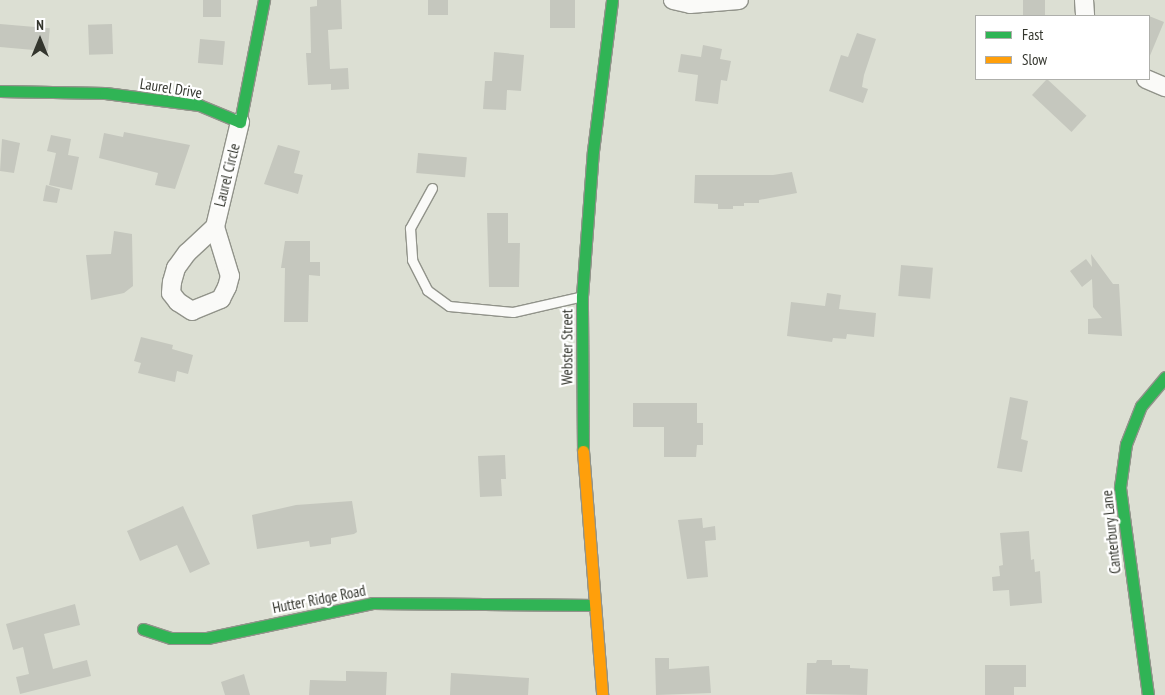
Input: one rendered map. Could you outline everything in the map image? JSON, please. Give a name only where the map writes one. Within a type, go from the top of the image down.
[{"type":"street","points":[[240,122],[264,0]]},
{"type":"street","name":"Webster Street","points":[[602,695],[582,426],[582,296],[593,151],[612,0]]},
{"type":"street","points":[[674,0],[690,4],[739,0]]},
{"type":"street","points":[[1084,0],[1085,15]]},
{"type":"street","points":[[1148,80],[1165,87]]},
{"type":"street","name":"Laurel Drive","points":[[0,91],[105,94],[200,105],[240,122]]},
{"type":"street","name":"Laurel Circle","points":[[214,227],[240,122]]},
{"type":"street","name":"Canterbury Lane","points":[[1148,695],[1120,487],[1126,444],[1141,406],[1165,376]]},
{"type":"street","name":"Hutter Ridge Road","points":[[143,629],[171,638],[207,638],[373,603],[595,605]]},
{"type":"lane","points":[[432,188],[410,228],[412,260],[427,290],[449,306],[513,312],[582,296]]},
{"type":"building","points":[[203,0],[221,0],[221,17],[203,17]]},
{"type":"building","points":[[317,0],[341,0],[342,29],[328,30],[330,69],[348,68],[349,89],[331,90],[331,84],[308,85],[306,53],[311,53],[310,7],[317,6]]},
{"type":"building","points":[[428,0],[448,0],[448,15],[428,15]]},
{"type":"building","points":[[550,0],[575,0],[575,28],[550,28]]},
{"type":"building","points":[[1023,0],[1045,0],[1045,15],[1023,15]]},
{"type":"building","points":[[1150,16],[1164,22],[1150,56]]},
{"type":"building","points":[[0,24],[50,28],[48,51],[0,47]]},
{"type":"building","points":[[112,24],[113,54],[89,55],[88,25]]},
{"type":"building","points":[[857,33],[876,39],[864,75],[862,87],[868,89],[863,103],[829,91],[841,55],[848,57]]},
{"type":"building","points":[[200,39],[225,41],[223,65],[198,63]]},
{"type":"building","points":[[703,45],[722,49],[720,59],[731,61],[727,81],[721,80],[718,104],[695,101],[698,75],[678,72],[681,54],[701,57]]},
{"type":"building","points":[[494,52],[524,55],[521,91],[507,90],[506,110],[483,109],[485,81],[492,81]]},
{"type":"building","points":[[1046,80],[1086,116],[1071,132],[1032,95]]},
{"type":"building","points":[[124,132],[190,145],[175,189],[155,185],[158,173],[99,158],[104,133],[123,137]]},
{"type":"building","points":[[51,135],[71,139],[68,155],[79,157],[72,190],[49,185],[56,153],[47,151]]},
{"type":"building","points":[[2,139],[20,143],[14,173],[0,171]]},
{"type":"building","points":[[278,145],[300,151],[294,173],[303,175],[298,194],[264,184]]},
{"type":"building","points":[[418,153],[467,157],[465,177],[416,173]]},
{"type":"building","points":[[792,172],[797,193],[759,200],[759,203],[744,203],[744,206],[733,206],[733,209],[718,209],[718,204],[694,203],[695,175],[773,175]]},
{"type":"building","points":[[46,185],[60,189],[57,203],[43,201]]},
{"type":"building","points":[[487,213],[508,213],[508,243],[520,243],[519,287],[489,287]]},
{"type":"building","points":[[114,231],[132,234],[133,286],[124,293],[91,300],[86,255],[111,254]]},
{"type":"building","points":[[285,241],[310,241],[310,262],[320,262],[320,276],[309,275],[308,322],[284,322],[285,268],[281,268]]},
{"type":"building","points":[[1091,254],[1113,284],[1119,284],[1122,336],[1088,334],[1088,319],[1102,318],[1093,307],[1092,279],[1082,287],[1070,271],[1086,259],[1092,267]]},
{"type":"building","points":[[901,265],[933,268],[930,299],[898,296]]},
{"type":"building","points":[[827,293],[841,295],[839,309],[876,313],[874,337],[847,334],[846,339],[833,338],[832,342],[787,336],[791,302],[825,306]]},
{"type":"building","points":[[141,337],[173,345],[172,349],[193,355],[188,374],[177,371],[175,382],[138,373],[141,363],[134,361]]},
{"type":"building","points":[[1010,397],[1028,401],[1021,439],[1028,441],[1022,472],[997,468]]},
{"type":"building","points":[[633,403],[697,403],[697,423],[703,423],[703,445],[697,445],[696,457],[664,457],[664,427],[633,427]]},
{"type":"building","points":[[505,455],[506,479],[501,479],[502,496],[480,497],[478,456]]},
{"type":"building","points":[[352,501],[357,532],[354,534],[331,538],[331,544],[310,547],[309,541],[257,549],[252,515],[296,505]]},
{"type":"building","points":[[183,506],[210,564],[190,573],[177,545],[140,561],[127,531]]},
{"type":"building","points":[[702,518],[703,528],[715,526],[716,540],[705,541],[708,577],[687,579],[678,520]]},
{"type":"building","points":[[1029,531],[1031,560],[1034,559],[1035,572],[1040,571],[1042,603],[1010,606],[1009,590],[993,591],[992,577],[1000,576],[999,566],[1003,565],[1000,533]]},
{"type":"building","points":[[75,604],[80,625],[44,634],[53,669],[87,660],[91,676],[20,694],[16,677],[29,674],[23,647],[13,650],[6,624]]},
{"type":"building","points":[[655,658],[669,658],[669,669],[709,666],[711,693],[656,695]]},
{"type":"building","points":[[817,660],[832,660],[832,665],[850,665],[850,668],[868,669],[867,695],[806,694],[807,663],[816,663]]},
{"type":"building","points":[[985,665],[1026,665],[1026,687],[1014,687],[1014,695],[985,695]]},
{"type":"building","points":[[346,671],[387,672],[386,695],[309,695],[310,680],[346,681]]},
{"type":"building","points":[[451,673],[529,678],[528,695],[450,695]]},
{"type":"building","points":[[244,674],[250,695],[225,695],[221,682]]},
{"type":"traffic: fast","points":[[0,91],[105,93],[199,105],[240,122],[264,0]]},
{"type":"traffic: fast","points":[[583,451],[582,296],[593,151],[612,0]]},
{"type":"traffic: fast","points":[[1148,695],[1120,487],[1126,444],[1141,406],[1165,377]]},
{"type":"traffic: fast","points":[[143,629],[171,638],[207,638],[373,603],[595,605]]},
{"type":"traffic: slow","points":[[583,451],[602,695]]}]
